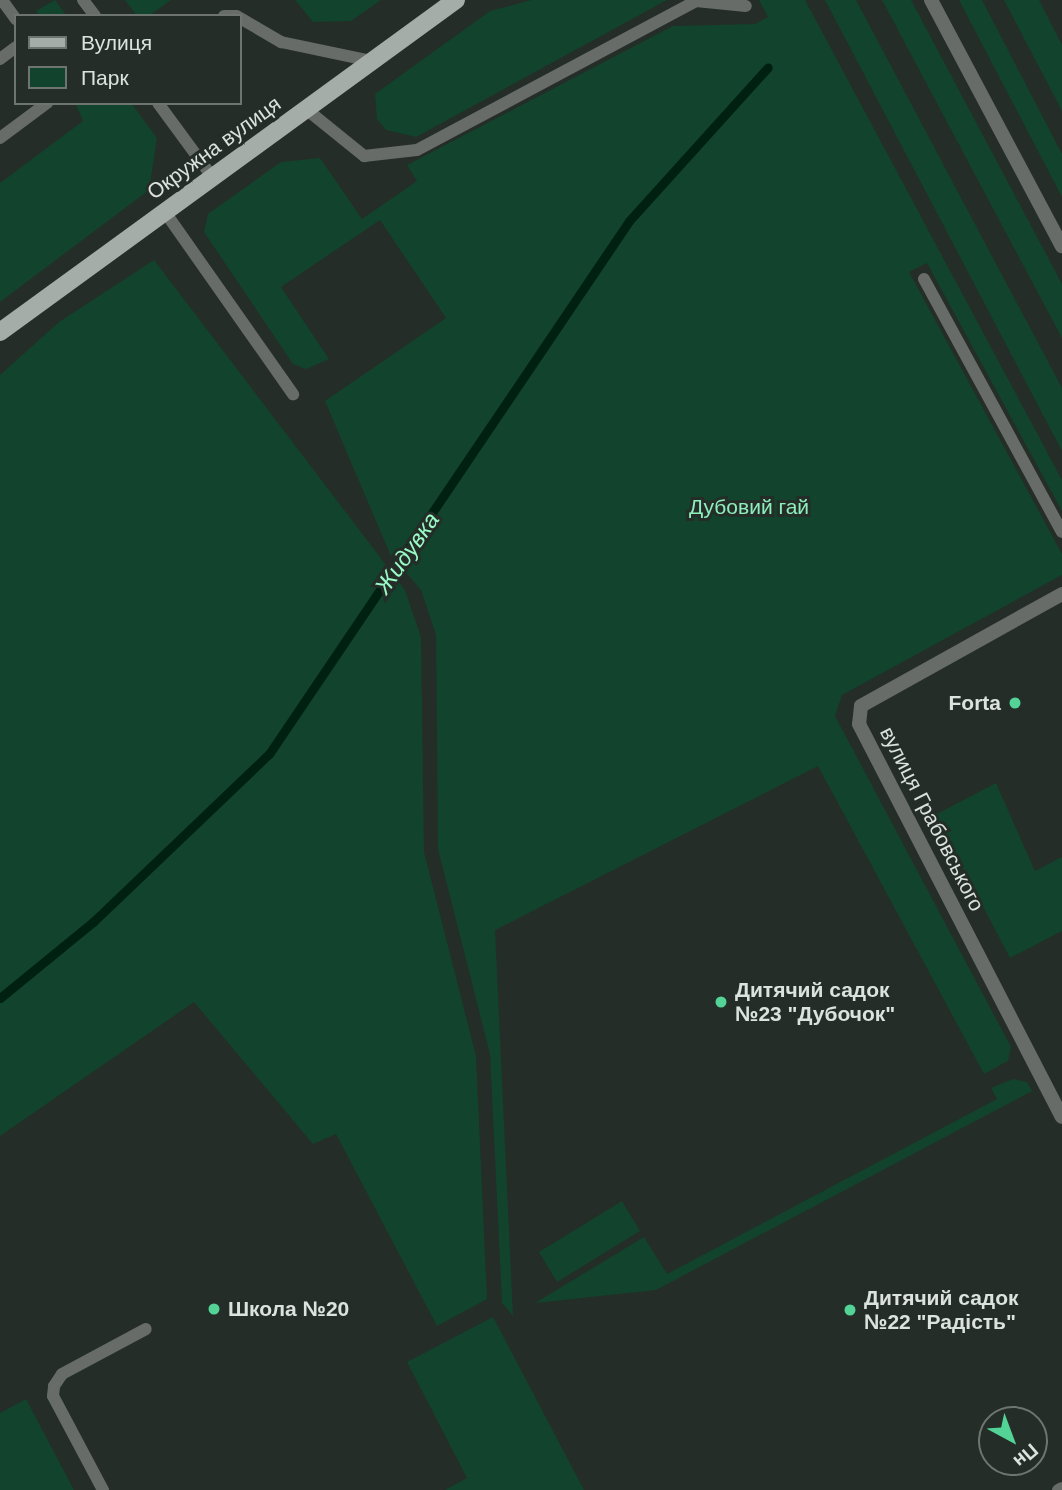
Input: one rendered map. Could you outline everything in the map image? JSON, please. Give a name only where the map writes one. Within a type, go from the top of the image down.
[{"type":"main road","name":"Окружна вулиця","points":[[0,332],[456,0]]},
{"type":"street","points":[[931,0],[1062,246]]},
{"type":"street","name":"вулиця Грабовського","points":[[1062,594],[861,706],[859,724],[1058,1097],[1062,1117]]},
{"type":"lane","points":[[2,0],[14,16]]},
{"type":"lane","points":[[306,109],[364,156],[417,150],[696,1],[746,6]]},
{"type":"lane","points":[[242,19],[281,42],[372,61]]},
{"type":"lane","points":[[0,138],[44,105]]},
{"type":"lane","points":[[159,105],[213,178]]},
{"type":"lane","points":[[165,212],[293,394]]},
{"type":"lane","points":[[924,279],[1062,532]]},
{"type":"lane","points":[[103,1490],[52,1396],[54,1386],[62,1374],[146,1329]]},
{"type":"green space","points":[[55,0],[66,14],[38,14],[36,11]]},
{"type":"green space","points":[[125,0],[171,0],[152,14],[136,14]]},
{"type":"green space","points":[[295,0],[381,0],[351,21],[313,22]]},
{"type":"green space","points":[[531,0],[667,0],[416,137],[386,130],[377,119],[375,94],[490,11]]},
{"type":"green space","name":"Дубовий гай","points":[[759,0],[805,0],[1062,480],[1062,511],[927,263],[909,272],[1062,554],[1062,575],[842,695],[835,716],[1011,1047],[1008,1061],[984,1074],[818,766],[495,930],[513,1316],[502,1303],[490,1054],[438,849],[436,635],[421,590],[390,554],[325,401],[446,318],[380,220],[281,287],[329,359],[306,369],[293,364],[204,232],[208,214],[281,162],[320,158],[362,219],[417,181],[407,165],[673,26],[755,24],[768,17]]},
{"type":"green space","points":[[825,0],[856,0],[1062,388],[1062,451]]},
{"type":"green space","points":[[882,0],[911,0],[1062,284],[1062,338]]},
{"type":"green space","points":[[959,0],[982,0],[1062,154],[1062,197]]},
{"type":"green space","points":[[1004,0],[1039,0],[1062,45],[1062,111]]},
{"type":"green space","points":[[76,105],[132,105],[157,138],[149,190],[0,302],[0,183],[83,121]]},
{"type":"green space","points":[[154,260],[405,590],[421,637],[424,852],[476,1056],[487,1299],[437,1326],[336,1134],[313,1144],[194,1002],[0,1136],[0,375],[59,322]]},
{"type":"green space","points":[[996,783],[1035,871],[1062,857],[1062,931],[1010,958],[935,815]]},
{"type":"green space","points":[[1013,1079],[1027,1082],[1032,1091],[656,1290],[535,1303],[644,1237],[667,1274],[997,1099],[991,1088]]},
{"type":"green space","points":[[622,1201],[640,1231],[557,1282],[539,1252]]},
{"type":"green space","points":[[493,1317],[584,1490],[445,1490],[467,1478],[407,1362]]},
{"type":"green space","points":[[26,1399],[74,1490],[0,1490],[0,1413]]},
{"type":"waterway","name":"Жидувка","points":[[0,998],[93,922],[269,754],[629,221],[768,67]]},
{"type":"place","name":"Forta","points":[[1015,703]]},
{"type":"place","name":"Дитячий садок №23 \"Дубочок\"","points":[[721,1002]]},
{"type":"place","name":"Школа №20","points":[[214,1309]]},
{"type":"place","name":"Дитячий садок №22 \"Радість\"","points":[[850,1310]]}]
